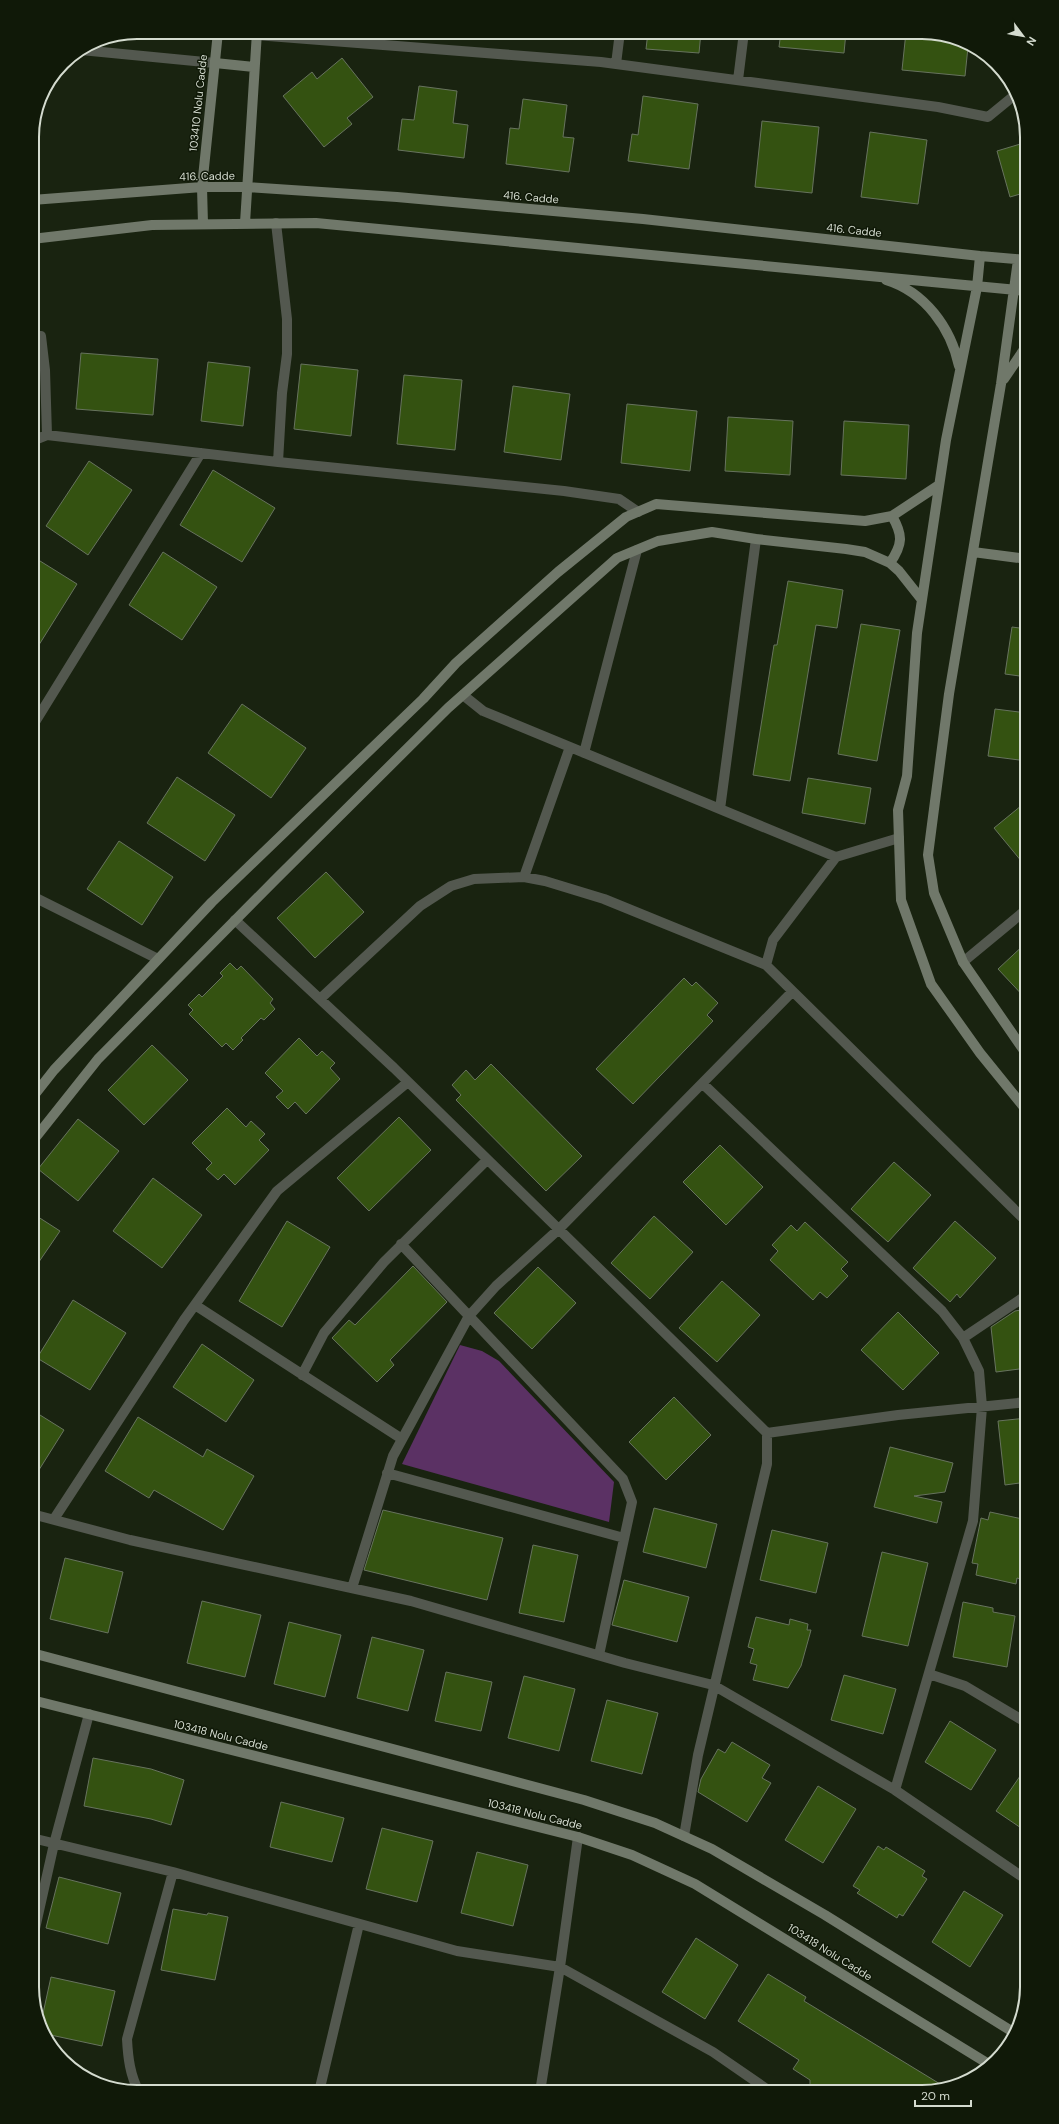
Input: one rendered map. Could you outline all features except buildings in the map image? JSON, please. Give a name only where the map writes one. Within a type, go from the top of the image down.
[{"type":"main road","name":"103410 Nolu Cadde","points":[[203,224],[202,187],[217,39]]},
{"type":"main road","points":[[245,223],[256,39]]},
{"type":"main road","points":[[214,63],[254,67]]},
{"type":"main road","name":"416. Cadde","points":[[39,199],[202,187],[246,187],[397,197],[643,219],[1020,260]]},
{"type":"main road","points":[[39,238],[152,225],[316,222],[1020,291]]},
{"type":"main road","points":[[980,256],[977,286],[939,485],[918,632],[907,776],[898,810],[901,900],[931,984],[980,1053],[1020,1102]]},
{"type":"main road","points":[[1020,272],[1015,291],[1001,384],[949,694],[928,855],[934,893],[963,962],[1020,1044]]},
{"type":"main road","points":[[875,276],[907,289],[933,312],[951,340],[960,371]]},
{"type":"main road","points":[[1001,384],[1020,356]]},
{"type":"main road","points":[[39,1089],[54,1070],[212,902],[423,699],[456,663],[558,572],[626,517],[656,504],[842,521],[865,521],[892,516],[939,485]]},
{"type":"main road","points":[[890,563],[901,542],[899,528],[892,516]]},
{"type":"main road","points":[[39,1133],[98,1059],[235,920],[463,695],[617,558],[658,541],[712,532],[756,539],[846,549],[866,552],[890,563],[899,571],[922,600]]},
{"type":"main road","points":[[973,552],[1020,558]]},
{"type":"main road","points":[[39,1655],[584,1800],[655,1823],[712,1849],[825,1915],[1010,2030]]},
{"type":"main road","name":"103418 Nolu Cadde","points":[[39,1702],[578,1837],[632,1855],[695,1884],[985,2062]]},
{"type":"street","points":[[326,39],[616,64],[938,107],[988,117],[1012,97]]},
{"type":"street","points":[[616,64],[619,39]]},
{"type":"street","points":[[738,80],[743,39]]},
{"type":"street","points":[[90,51],[214,63]]},
{"type":"street","points":[[276,223],[287,319],[287,354],[282,393],[278,462]]},
{"type":"street","points":[[41,336],[45,370],[47,435]]},
{"type":"street","points":[[39,438],[47,435],[278,462],[564,491],[618,499],[638,512]]},
{"type":"street","points":[[39,716],[202,453]]},
{"type":"street","points":[[720,809],[756,539]]},
{"type":"street","points":[[584,752],[637,550]]},
{"type":"street","points":[[463,695],[483,711],[836,857]]},
{"type":"street","points":[[524,877],[570,747]]},
{"type":"street","points":[[766,965],[773,940],[836,857],[899,838]]},
{"type":"street","points":[[320,999],[420,906],[451,886],[474,879],[524,877],[545,881],[604,899],[766,965],[1020,1215]]},
{"type":"street","points":[[39,900],[158,959]]},
{"type":"street","points":[[963,962],[1020,915]]},
{"type":"street","points":[[235,920],[408,1082],[767,1433],[767,1464],[713,1685],[698,1755],[684,1836]]},
{"type":"street","points":[[352,1588],[393,1456],[469,1316],[496,1286],[558,1229],[703,1084],[792,992]]},
{"type":"street","points":[[54,1520],[195,1305],[277,1191],[408,1082]]},
{"type":"street","points":[[703,1084],[942,1311],[963,1338],[979,1371],[982,1407],[973,1521],[895,1790]]},
{"type":"street","points":[[302,1375],[324,1333],[401,1244],[487,1160]]},
{"type":"street","points":[[401,1244],[624,1479],[632,1502],[599,1655]]},
{"type":"street","points":[[963,1338],[1020,1300]]},
{"type":"street","points":[[195,1305],[402,1439]]},
{"type":"street","points":[[767,1433],[898,1415],[1020,1403]]},
{"type":"street","points":[[388,1473],[624,1538]]},
{"type":"street","points":[[39,1516],[130,1540],[411,1601],[599,1655],[713,1685],[895,1790],[1020,1875]]},
{"type":"street","points":[[929,1674],[965,1686],[1020,1719]]},
{"type":"street","points":[[39,1911],[54,1844],[89,1714]]},
{"type":"street","points":[[541,2085],[560,1967],[578,1837]]},
{"type":"street","points":[[39,1840],[173,1872],[457,1951],[560,1967],[713,2052],[761,2085]]},
{"type":"street","points":[[136,2085],[128,2061],[127,2039],[173,1872]]},
{"type":"street","points":[[321,2085],[359,1924]]},
{"type":"shaded area","points":[[460,1345],[482,1351],[499,1361],[614,1482],[609,1522],[402,1464]]}]
